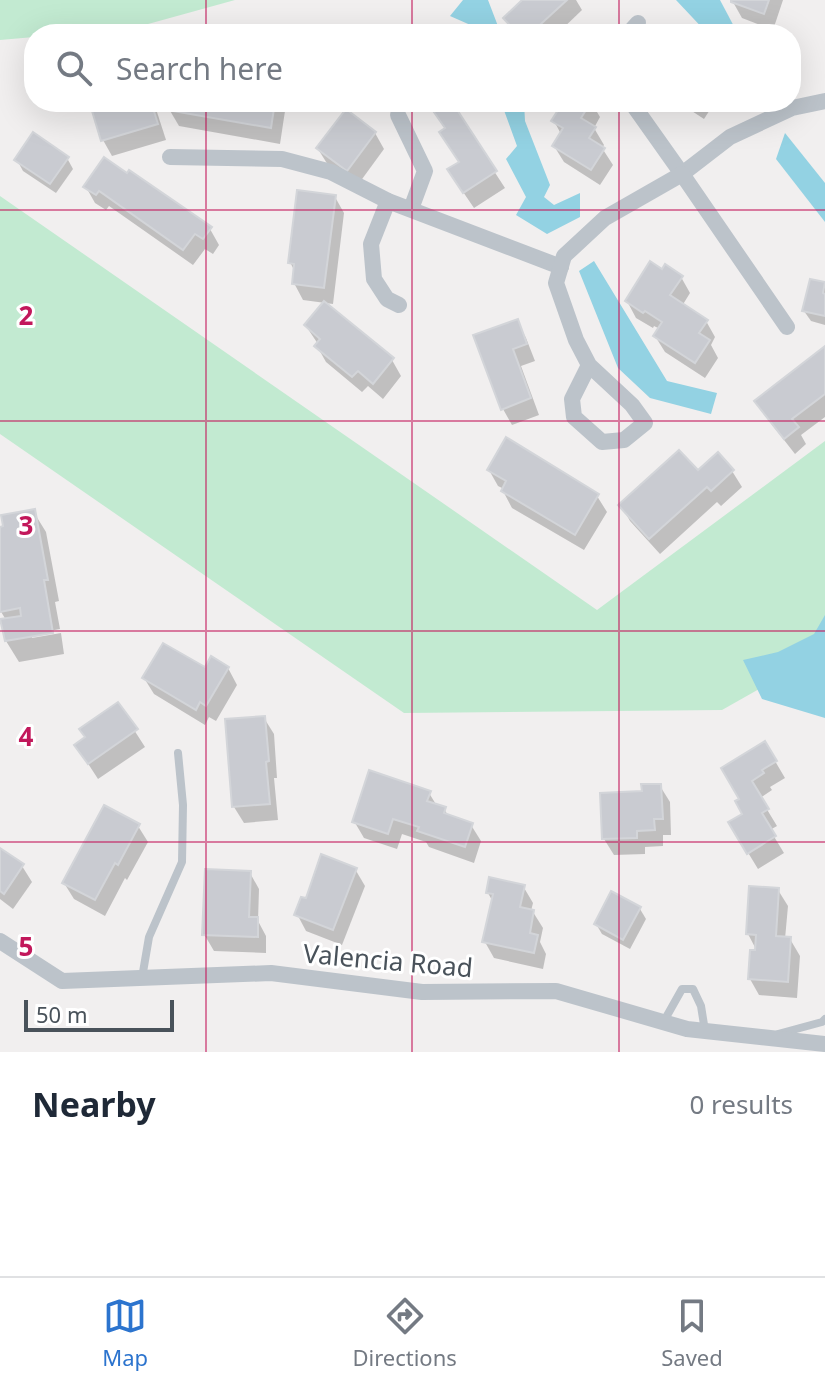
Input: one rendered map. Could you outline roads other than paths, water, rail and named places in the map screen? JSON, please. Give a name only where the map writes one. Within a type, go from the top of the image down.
[{"type":"street","points":[[801,106],[825,101]]},
{"type":"street","points":[[638,112],[787,327]]},
{"type":"street","points":[[589,365],[572,399],[574,417],[602,442],[624,440],[645,423],[632,405],[589,365],[576,340],[556,283],[564,256],[605,218],[682,174],[730,137],[783,112]]},
{"type":"street","points":[[398,115],[425,171],[411,209]]},
{"type":"street","points":[[170,157],[282,159],[331,172],[388,201],[561,267]]},
{"type":"street","points":[[388,201],[371,244],[374,279],[387,299],[399,305]]},
{"type":"street","name":"Valencia Road","points":[[0,941],[62,981],[271,973],[422,992],[556,991],[687,1029],[825,1044]]},
{"type":"lane","points":[[142,978],[149,937],[182,862],[183,805],[178,753]]},
{"type":"lane","points":[[664,1022],[682,989],[693,989],[701,1006],[705,1031]]},
{"type":"lane","points":[[765,1037],[825,1019]]},
{"type":"water","points":[[463,0],[488,0],[497,24],[468,24],[450,16]]},
{"type":"water","points":[[676,0],[720,0],[733,24],[699,24]]},
{"type":"water","points":[[505,112],[525,112],[525,121],[550,185],[544,197],[554,205],[580,193],[580,217],[547,234],[516,215],[526,197],[506,159],[517,146]]},
{"type":"water","points":[[785,133],[825,183],[825,222],[776,159]]},
{"type":"water","points":[[594,261],[667,381],[717,393],[711,414],[650,398],[618,368],[579,271]]},
{"type":"water","points":[[825,615],[825,718],[762,699],[743,660],[778,652],[814,634]]}]
